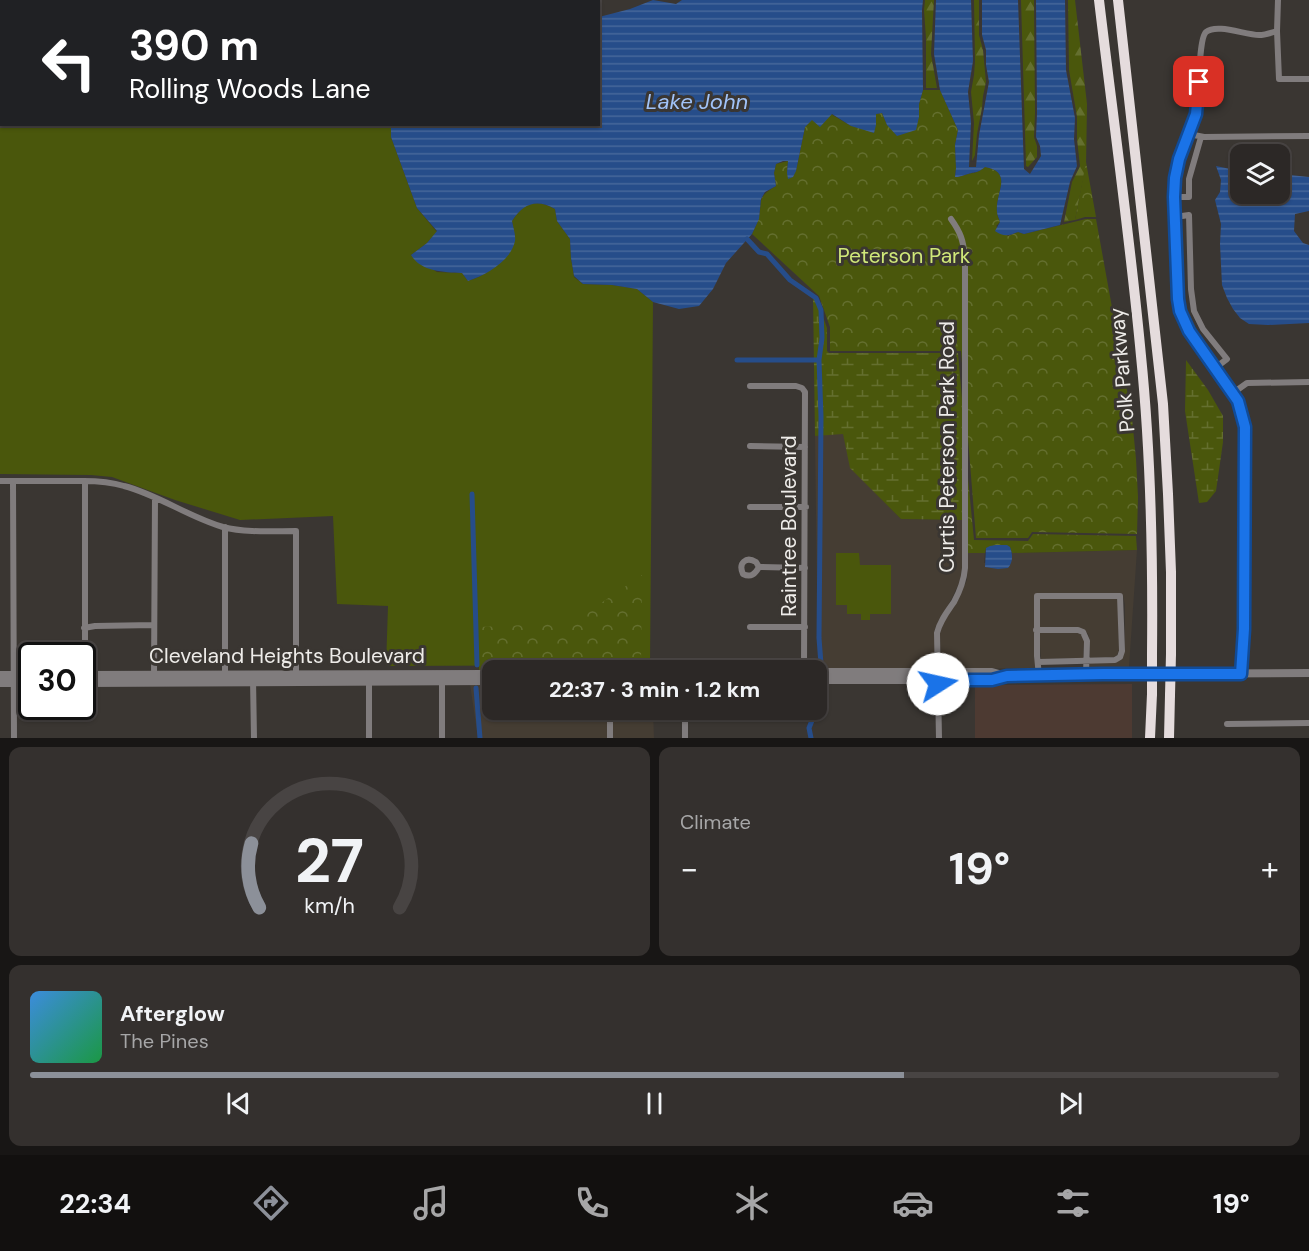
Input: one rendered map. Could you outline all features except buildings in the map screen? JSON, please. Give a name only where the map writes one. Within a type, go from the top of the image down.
[{"type":"highway","name":"Polk Parkway","points":[[1099,0],[1142,356],[1152,584],[1151,699],[1148,738]]},
{"type":"highway","name":"Polk Parkway","points":[[1118,0],[1163,404],[1171,561],[1169,738]]},
{"type":"street","points":[[1278,0],[1279,79],[1309,79]]},
{"type":"street","points":[[1241,674],[1244,629],[1245,444],[1242,416],[1238,401],[1192,336],[1180,311],[1177,291],[1174,197],[1177,169],[1197,107],[1203,35],[1212,29],[1259,35],[1277,31]]},
{"type":"street","points":[[1188,135],[1201,137],[1309,136]]},
{"type":"street","points":[[1174,197],[1189,197],[1188,178],[1201,137]]},
{"type":"street","points":[[1175,217],[1189,215],[1191,289],[1194,311],[1203,329],[1227,359],[1215,368]]},
{"type":"street","name":"Curtis Peterson Park Road","points":[[939,738],[937,633],[964,579],[965,568],[964,257],[960,231],[951,219]]},
{"type":"street","points":[[1233,393],[1247,383],[1309,382]]},
{"type":"street","name":"Raintree Boulevard","points":[[750,386],[798,386],[805,392],[804,660]]},
{"type":"street","points":[[750,446],[806,447]]},
{"type":"street","points":[[0,481],[85,481],[124,486],[198,518],[225,527],[259,531],[296,531],[296,679]]},
{"type":"street","points":[[13,481],[14,738]]},
{"type":"street","points":[[84,642],[85,481]]},
{"type":"street","points":[[154,678],[155,498]]},
{"type":"street","points":[[750,507],[806,507]]},
{"type":"street","points":[[225,527],[225,679]]},
{"type":"street","points":[[759,567],[805,568]]},
{"type":"street","points":[[1038,662],[1115,660],[1120,657],[1122,651],[1120,596],[1037,596],[1036,630],[1038,662],[1039,676]]},
{"type":"street","points":[[84,628],[154,625]]},
{"type":"street","points":[[750,627],[805,627]]},
{"type":"street","points":[[1036,630],[1081,630],[1087,640],[1086,674]]},
{"type":"street","points":[[827,672],[938,675]]},
{"type":"street","points":[[827,680],[992,672],[1007,676],[1309,673]]},
{"type":"street","points":[[0,675],[18,680]]},
{"type":"street","points":[[0,683],[18,678]]},
{"type":"street","points":[[442,678],[442,738]]},
{"type":"street","name":"Cleveland Heights Boulevard","points":[[96,679],[482,678]]},
{"type":"street","points":[[253,679],[254,738]]},
{"type":"street","points":[[369,679],[369,738]]},
{"type":"street","points":[[610,720],[610,738]]},
{"type":"street","points":[[685,720],[685,738]]},
{"type":"street","points":[[1227,724],[1309,723]]},
{"type":"shaded area","points":[[843,433],[851,468],[901,519],[962,520],[961,579],[934,632],[935,669],[827,670],[827,660],[818,660],[815,436]]},
{"type":"shaded area","points":[[1137,550],[1129,667],[1089,667],[1090,663],[1115,662],[1125,650],[1123,595],[1120,593],[1037,593],[1034,596],[1036,668],[941,669],[940,633],[943,623],[957,602],[967,580],[968,553],[985,553],[984,563],[1012,556],[1012,553]]},
{"type":"shaded area","points":[[1040,599],[1118,599],[1119,650],[1117,655],[1090,658],[1090,640],[1088,634],[1081,628],[1039,627]]},
{"type":"shaded area","points":[[1039,632],[1079,633],[1083,636],[1084,641],[1083,658],[1041,659]]},
{"type":"shaded area","points":[[470,684],[482,684],[482,720],[607,720],[607,738],[478,738]]},
{"type":"shaded area","points":[[1132,684],[1132,738],[975,738],[975,685]]},
{"type":"shaded area","points":[[613,720],[653,720],[654,738],[613,738]]},
{"type":"green space","points":[[925,0],[934,0],[931,54],[937,88],[926,88]]},
{"type":"green space","points":[[974,0],[979,0],[979,35],[986,82],[975,155],[972,161],[974,123],[971,92],[975,61]]},
{"type":"green space","points":[[1021,0],[1034,0],[1034,137],[1037,157],[1028,167],[1026,166]]},
{"type":"green space","points":[[1068,0],[1075,0],[1087,104],[1086,166],[1075,220],[1064,222],[1072,182],[1080,166],[1077,117],[1069,70]]},
{"type":"green space","name":"Peterson Park","points":[[923,90],[940,90],[958,130],[955,145],[955,177],[977,172],[985,167],[999,173],[1001,184],[997,212],[1000,222],[996,226],[1008,236],[1018,232],[1024,234],[1086,219],[1096,219],[1132,418],[1138,497],[1137,534],[1032,532],[1028,538],[976,538],[961,351],[830,351],[830,327],[819,296],[752,234],[758,222],[762,197],[776,186],[774,173],[776,164],[788,161],[787,173],[796,171],[805,127],[812,119],[831,114],[851,126],[876,125],[876,114],[882,113],[887,125],[919,117],[919,104]]},
{"type":"green space","points":[[0,126],[391,126],[391,137],[417,208],[437,232],[411,255],[437,272],[462,273],[468,281],[477,278],[491,270],[515,238],[512,221],[516,215],[525,206],[542,204],[555,209],[557,221],[570,239],[574,277],[583,284],[637,289],[653,302],[650,660],[482,660],[482,666],[386,666],[388,606],[337,604],[333,516],[240,520],[112,477],[0,474]]},
{"type":"green space","points":[[1086,162],[1096,217],[1075,220]]},
{"type":"green space","points":[[813,295],[827,328],[827,351],[829,353],[958,353],[962,399],[962,520],[901,519],[850,468],[843,434],[815,436]]},
{"type":"green space","points":[[1186,360],[1208,390],[1223,416],[1223,442],[1216,491],[1207,502],[1199,503],[1185,411]]},
{"type":"green space","points":[[968,478],[974,540],[1028,541],[1033,534],[1136,536],[1137,550],[1012,553],[1010,547],[996,545],[986,548],[985,553],[968,553]]},
{"type":"green space","points":[[836,553],[859,553],[860,565],[891,565],[891,614],[870,614],[870,620],[861,620],[861,614],[847,614],[847,605],[836,605]]},
{"type":"green space","points":[[642,575],[641,660],[482,660],[482,670],[479,670],[478,627],[572,623]]},
{"type":"water","name":"Lake John","points":[[653,0],[676,4],[682,0],[923,0],[923,90],[916,130],[897,136],[887,125],[882,113],[876,114],[874,133],[851,126],[832,114],[820,127],[812,120],[805,127],[793,177],[788,179],[788,161],[776,164],[774,173],[776,186],[765,192],[761,199],[759,219],[752,234],[726,263],[713,289],[699,306],[679,309],[653,302],[637,289],[583,284],[574,276],[570,239],[557,221],[555,209],[536,203],[525,207],[516,215],[512,221],[515,234],[513,248],[503,261],[490,271],[468,281],[462,273],[434,270],[415,261],[411,255],[427,243],[437,231],[417,208],[391,137],[391,126],[600,126],[600,17]]},
{"type":"water","points":[[936,0],[971,0],[973,61],[968,92],[971,122],[969,167],[976,167],[979,135],[989,82],[982,35],[982,0],[1018,0],[1024,169],[1030,174],[1041,156],[1036,137],[1036,0],[1065,0],[1066,70],[1075,118],[1074,139],[1077,166],[1070,182],[1060,225],[1024,234],[1018,232],[1009,235],[1001,234],[995,231],[1000,222],[997,212],[1001,184],[999,173],[985,167],[978,172],[955,177],[955,145],[958,130],[940,90],[934,54]]},
{"type":"water","points":[[1216,166],[1230,169],[1230,204],[1290,204],[1290,175],[1309,177],[1309,211],[1295,214],[1294,231],[1303,243],[1309,245],[1309,323],[1249,324],[1233,309],[1222,285],[1221,224],[1215,200],[1220,192],[1221,180]]},
{"type":"water","points":[[996,545],[1010,547],[1012,558],[1008,568],[985,567],[986,548]]},
{"type":"waterway","points":[[747,239],[759,252],[767,254],[790,280],[816,298],[821,310],[822,338],[819,360],[821,660]]},
{"type":"waterway","points":[[737,360],[819,360]]},
{"type":"waterway","points":[[472,494],[477,665]]},
{"type":"waterway","points":[[476,688],[480,738]]},
{"type":"waterway","points":[[811,738],[809,728],[812,720]]},
{"type":"route","points":[[938,684],[938,680],[992,680],[1007,676],[1241,674],[1244,629],[1245,427],[1238,401],[1189,331],[1180,311],[1178,299],[1175,178],[1179,159],[1196,114],[1199,82]]}]
